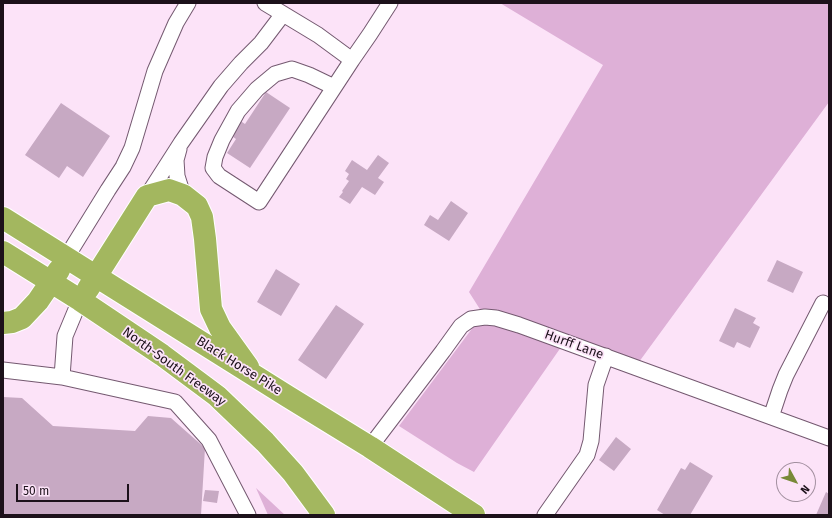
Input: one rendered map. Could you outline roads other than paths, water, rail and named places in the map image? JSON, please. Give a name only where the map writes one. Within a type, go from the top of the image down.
[{"type":"highway","points":[[3,252],[80,300],[147,196],[169,190],[184,195],[197,206],[202,217],[210,309],[220,328],[255,376]]},
{"type":"highway","name":"Black Horse Pike","points":[[3,218],[370,447],[474,515]]},
{"type":"highway","points":[[3,323],[12,322],[22,318],[38,301],[66,258]]},
{"type":"highway","name":"North-South Freeway","points":[[80,300],[162,355],[217,396],[265,442],[293,473],[324,515]]},
{"type":"highway","points":[[293,473],[314,515]]},
{"type":"street","points":[[66,258],[123,167],[132,148],[156,71],[176,23],[188,3]]},
{"type":"street","points":[[265,3],[318,35],[352,60]]},
{"type":"street","points":[[334,87],[292,69],[275,74],[256,89],[238,111],[225,134],[215,157],[213,168],[219,176],[259,202],[390,3]]},
{"type":"street","points":[[147,196],[181,143],[221,86],[261,43],[283,14]]},
{"type":"street","points":[[181,143],[176,160],[177,176],[184,195]]},
{"type":"street","points":[[62,377],[65,336],[80,300]]},
{"type":"street","points":[[771,417],[786,375],[822,303]]},
{"type":"street","name":"Hurff Lane","points":[[370,447],[461,326],[472,319],[485,317],[496,318],[519,325],[829,438]]},
{"type":"street","points":[[545,515],[587,456],[591,441],[596,384],[606,356]]},
{"type":"street","points":[[3,370],[62,377],[175,402],[209,440],[248,515]]}]
